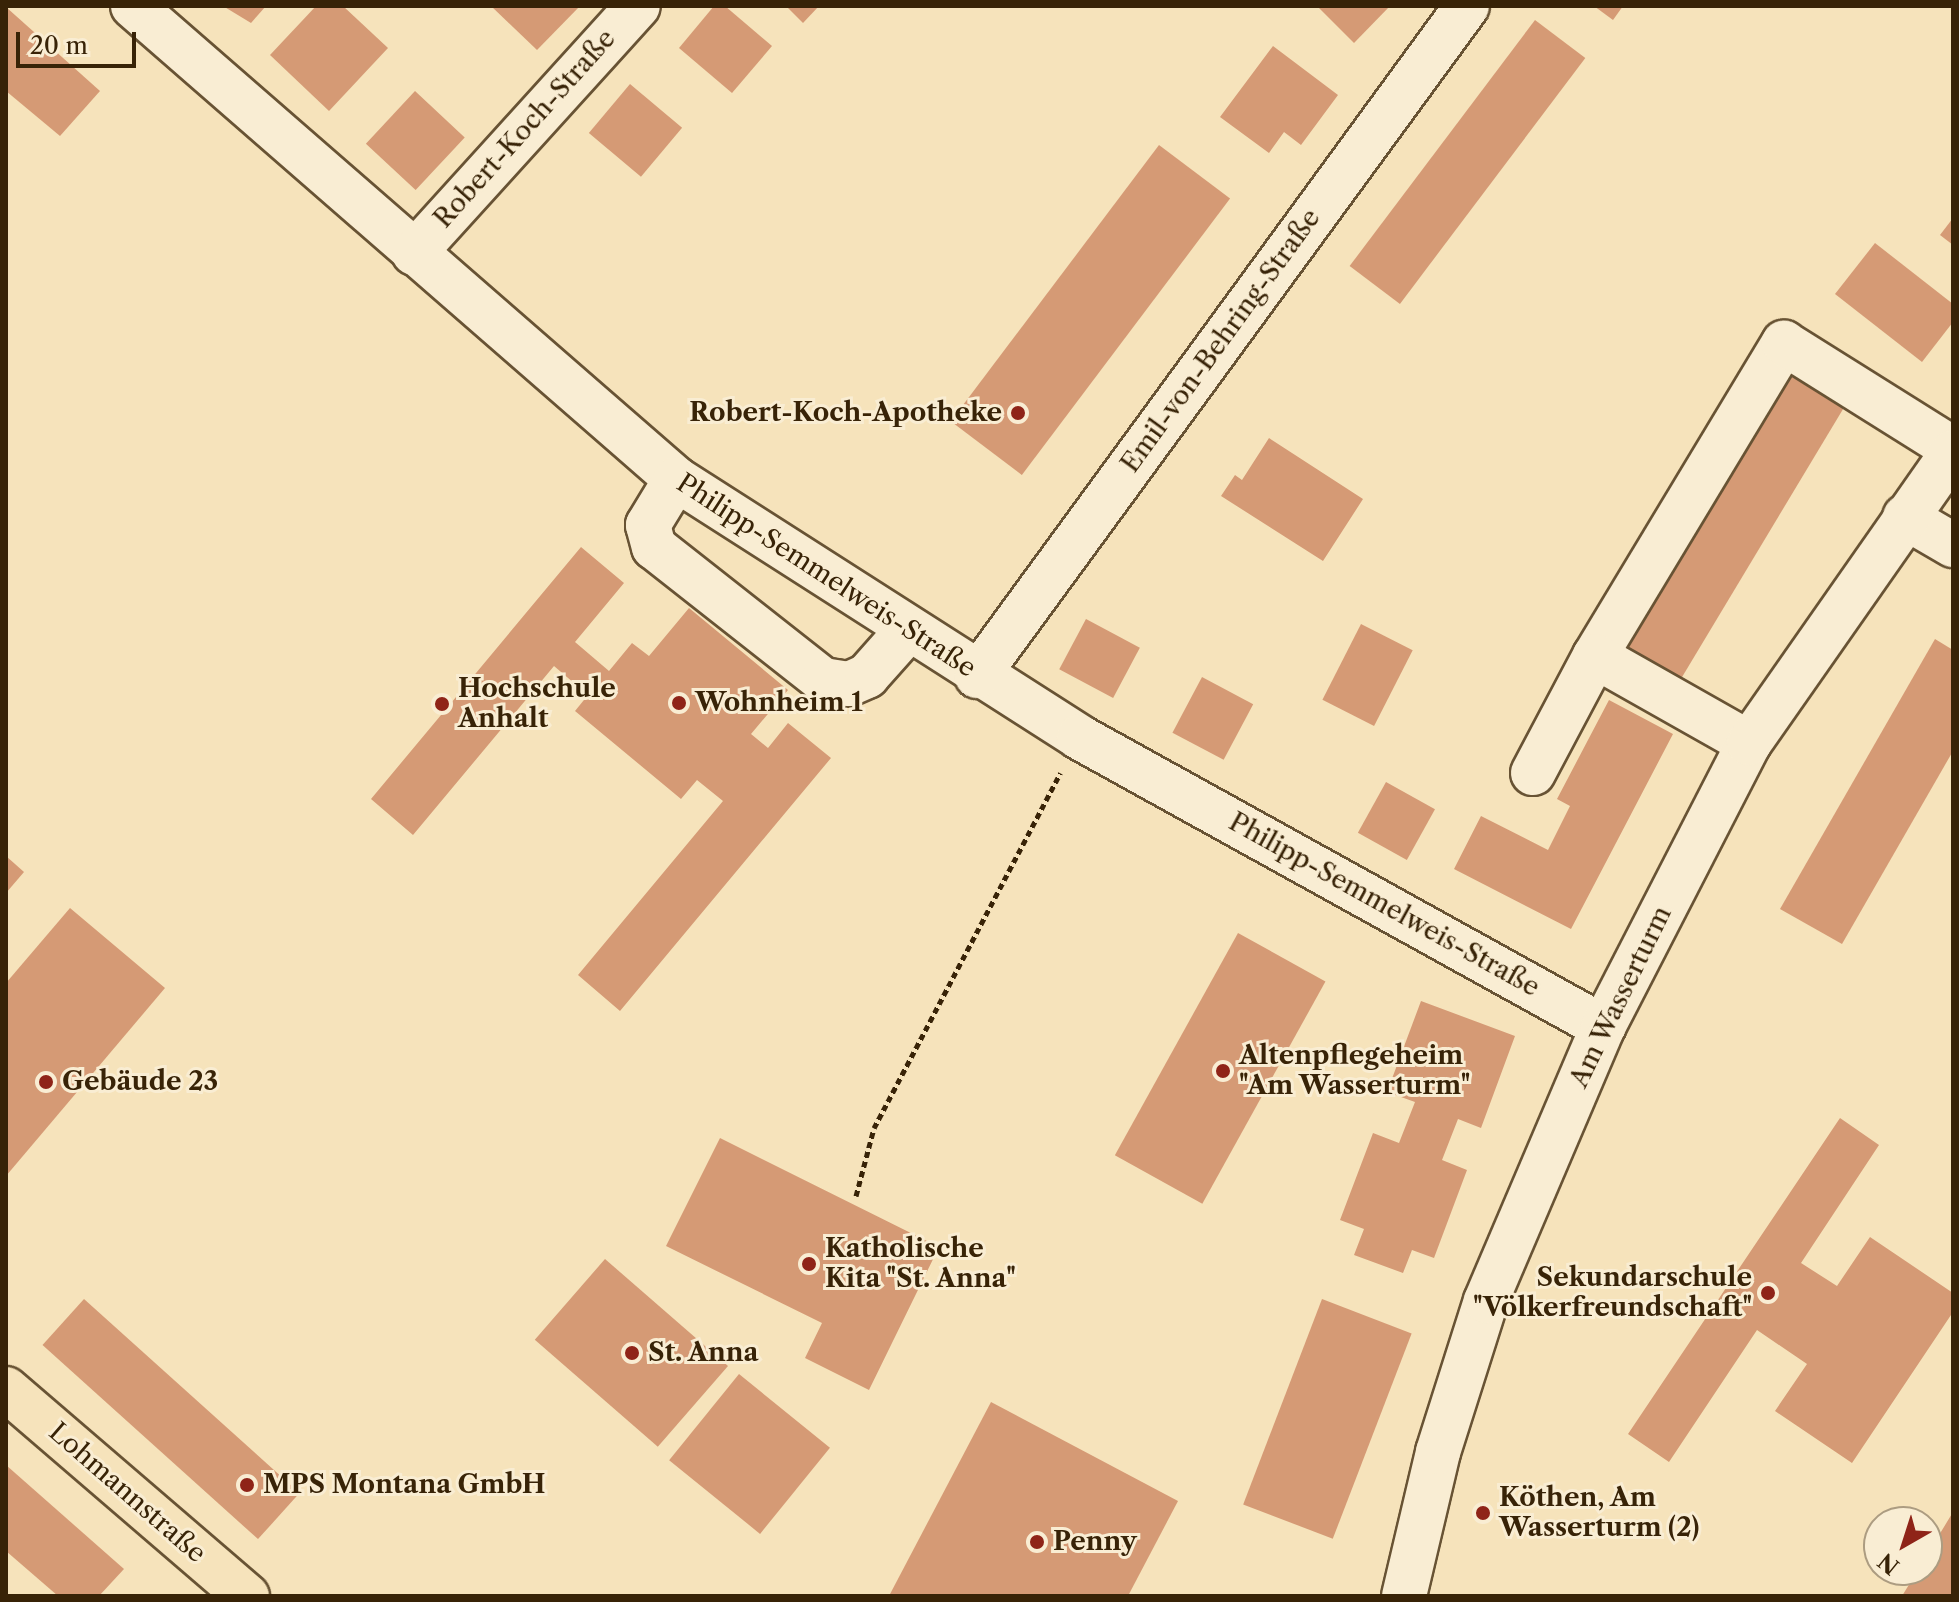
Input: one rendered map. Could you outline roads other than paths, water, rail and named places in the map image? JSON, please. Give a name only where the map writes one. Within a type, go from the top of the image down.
[{"type":"main road","name":"Lohmannstraße","points":[[6,1389],[247,1596]]},
{"type":"street","name":"Philipp-Semmelweis-Straße","points":[[133,6],[676,479],[977,676],[1079,737],[1603,1027]]},
{"type":"street","name":"Robert-Koch-Straße","points":[[414,253],[638,6]]},
{"type":"street","name":"Emil-von-Behring-Straße","points":[[977,676],[1467,6]]},
{"type":"street","points":[[1533,773],[1595,656],[1784,343],[1953,451]]},
{"type":"street","name":"Am Wasserturm","points":[[1404,1596],[1438,1452],[1486,1301],[1603,1027],[1749,743],[1953,451]]},
{"type":"street","points":[[676,479],[648,525],[654,547],[823,680],[859,681],[907,631]]},
{"type":"street","points":[[1905,517],[1953,545]]},
{"type":"street","points":[[1595,656],[1749,743]]},
{"type":"place","name":"Robert-Koch-Apotheke","points":[[1018,413]]},
{"type":"place","name":"Wohnheim 1","points":[[679,703]]},
{"type":"place","name":"Hochschule Anhalt","points":[[442,704]]},
{"type":"place","name":"Altenpflegeheim \"Am Wasserturm\"","points":[[1223,1071]]},
{"type":"place","name":"Gebäude 23","points":[[46,1082]]},
{"type":"place","name":"Katholische Kita \"St. Anna\"","points":[[809,1264]]},
{"type":"place","name":"Sekundarschule \"Völkerfreundschaft\"","points":[[1768,1293]]},
{"type":"place","name":"St. Anna","points":[[632,1353]]},
{"type":"place","name":"MPS Montana GmbH","points":[[247,1485]]},
{"type":"place","name":"Köthen, Am Wasserturm (2)","points":[[1483,1513]]},
{"type":"place","name":"Penny","points":[[1037,1542]]}]
